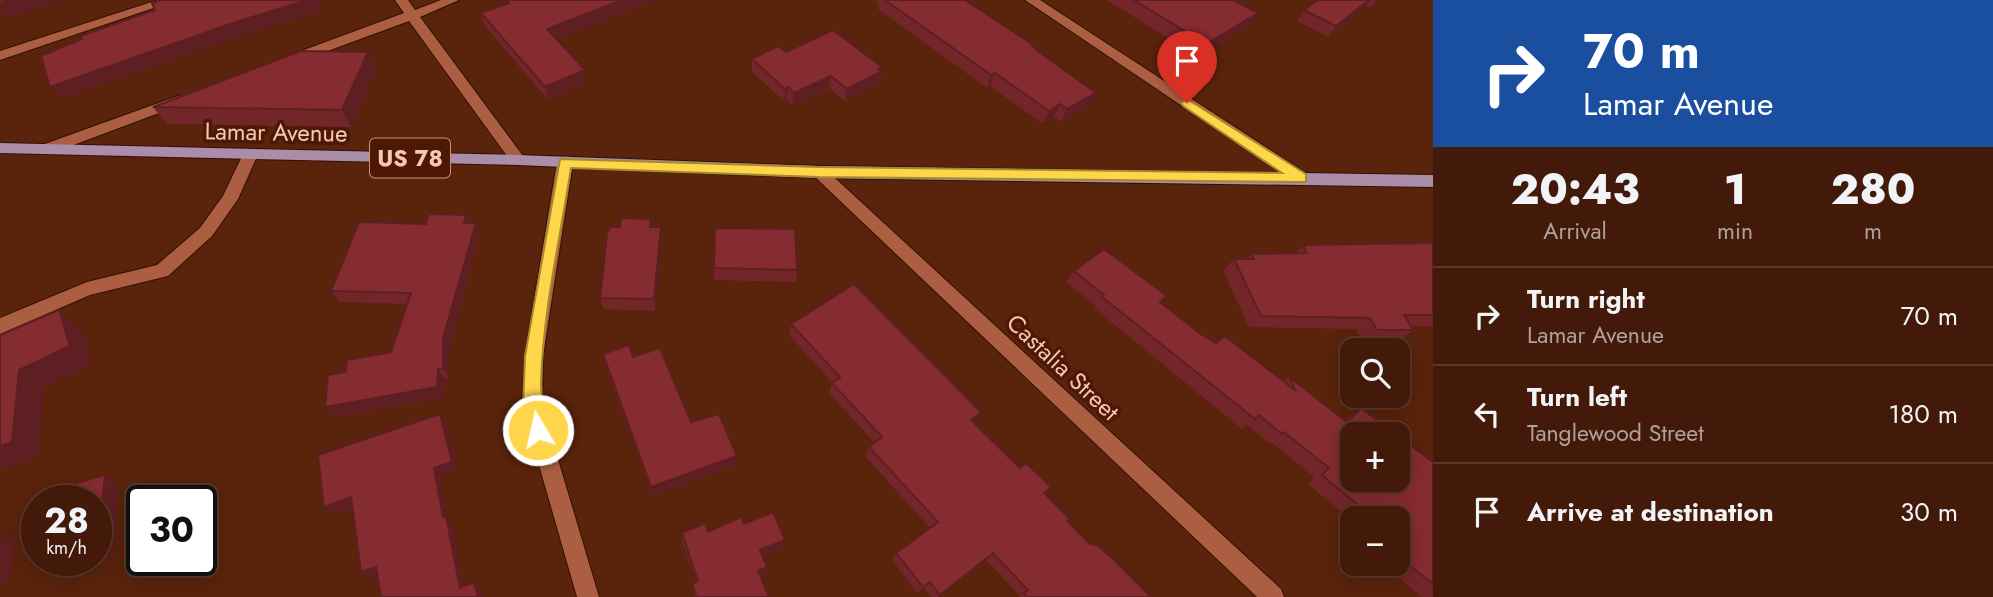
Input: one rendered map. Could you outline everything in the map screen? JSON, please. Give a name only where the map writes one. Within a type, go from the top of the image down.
[{"type":"main road","name":"Lamar Avenue","points":[[0,148],[518,160],[819,172],[1433,181]]},
{"type":"street","points":[[0,56],[171,0]]},
{"type":"street","points":[[401,0],[518,160]]},
{"type":"street","points":[[274,66],[453,0]]},
{"type":"street","points":[[1031,0],[1301,178]]},
{"type":"street","points":[[47,149],[198,93]]},
{"type":"street","points":[[0,326],[87,289],[162,271],[206,232],[230,199],[250,154]]},
{"type":"street","points":[[565,162],[534,356],[532,407],[588,597]]},
{"type":"street","name":"Castalia Street","points":[[819,172],[1273,597]]},
{"type":"building","points":[[161,0],[307,0],[50,87],[41,56],[82,39],[81,36],[155,10],[152,3]]},
{"type":"building","points":[[507,0],[622,0],[547,29],[585,70],[545,87],[481,13],[509,3]]},
{"type":"building","points":[[885,0],[965,0],[1029,42],[1096,93],[1067,109],[1060,104],[1049,111],[995,73],[991,75]]},
{"type":"building","points":[[1134,0],[1233,0],[1258,13],[1206,44]]},
{"type":"building","points":[[1318,0],[1369,0],[1336,26],[1304,10]]},
{"type":"building","points":[[833,30],[882,67],[878,69],[882,71],[847,89],[831,76],[794,93],[788,87],[785,89],[752,59],[778,46],[786,52]]},
{"type":"building","points":[[301,51],[368,52],[342,110],[153,107]]},
{"type":"building","points":[[429,214],[466,215],[464,223],[476,223],[443,338],[443,368],[438,369],[437,387],[325,407],[328,375],[346,372],[347,360],[391,352],[411,293],[331,291],[359,222],[426,224]]},
{"type":"building","points":[[621,218],[651,219],[650,227],[661,227],[654,299],[600,298],[607,234],[610,227],[620,227]]},
{"type":"building","points":[[715,228],[795,229],[797,270],[714,268]]},
{"type":"building","points":[[1433,243],[1433,315],[1404,315],[1413,330],[1377,330],[1370,318],[1261,316],[1234,259],[1254,259],[1252,254],[1307,253],[1303,245]]},
{"type":"building","points":[[1104,249],[1167,296],[1160,302],[1202,335],[1216,343],[1225,336],[1296,391],[1289,377],[1347,422],[1340,422],[1340,490],[1322,475],[1329,468],[1259,415],[1255,419],[1102,297],[1104,295],[1074,271]]},
{"type":"building","points":[[854,284],[981,412],[971,420],[1020,468],[1026,463],[1051,487],[1044,493],[1070,519],[1067,521],[1090,544],[1097,545],[1110,556],[1151,597],[1027,597],[1024,593],[1028,590],[993,553],[940,595],[930,582],[923,587],[896,553],[938,522],[869,447],[882,437],[832,383],[840,377],[791,324]]},
{"type":"building","points":[[59,310],[70,346],[19,370],[12,442],[0,446],[0,335]]},
{"type":"building","points":[[629,345],[633,357],[660,348],[691,422],[719,414],[737,456],[651,487],[603,354]]},
{"type":"building","points":[[1361,408],[1379,422],[1347,422]]},
{"type":"building","points":[[440,414],[452,462],[434,468],[443,517],[446,516],[460,588],[474,582],[478,597],[381,597],[376,567],[361,572],[351,497],[324,507],[318,455]]},
{"type":"building","points":[[1410,445],[1433,462],[1433,584],[1410,566],[1410,506],[1359,506],[1342,492],[1410,492]]},
{"type":"building","points":[[105,475],[104,485],[70,485]]},
{"type":"building","points":[[773,512],[785,540],[760,550],[767,567],[758,571],[769,597],[697,597],[692,584],[698,581],[682,533],[705,523],[708,532],[741,517],[744,524]]},
{"type":"route","points":[[538,430],[532,407],[534,356],[565,162],[819,172],[1301,178],[1187,103]]}]
